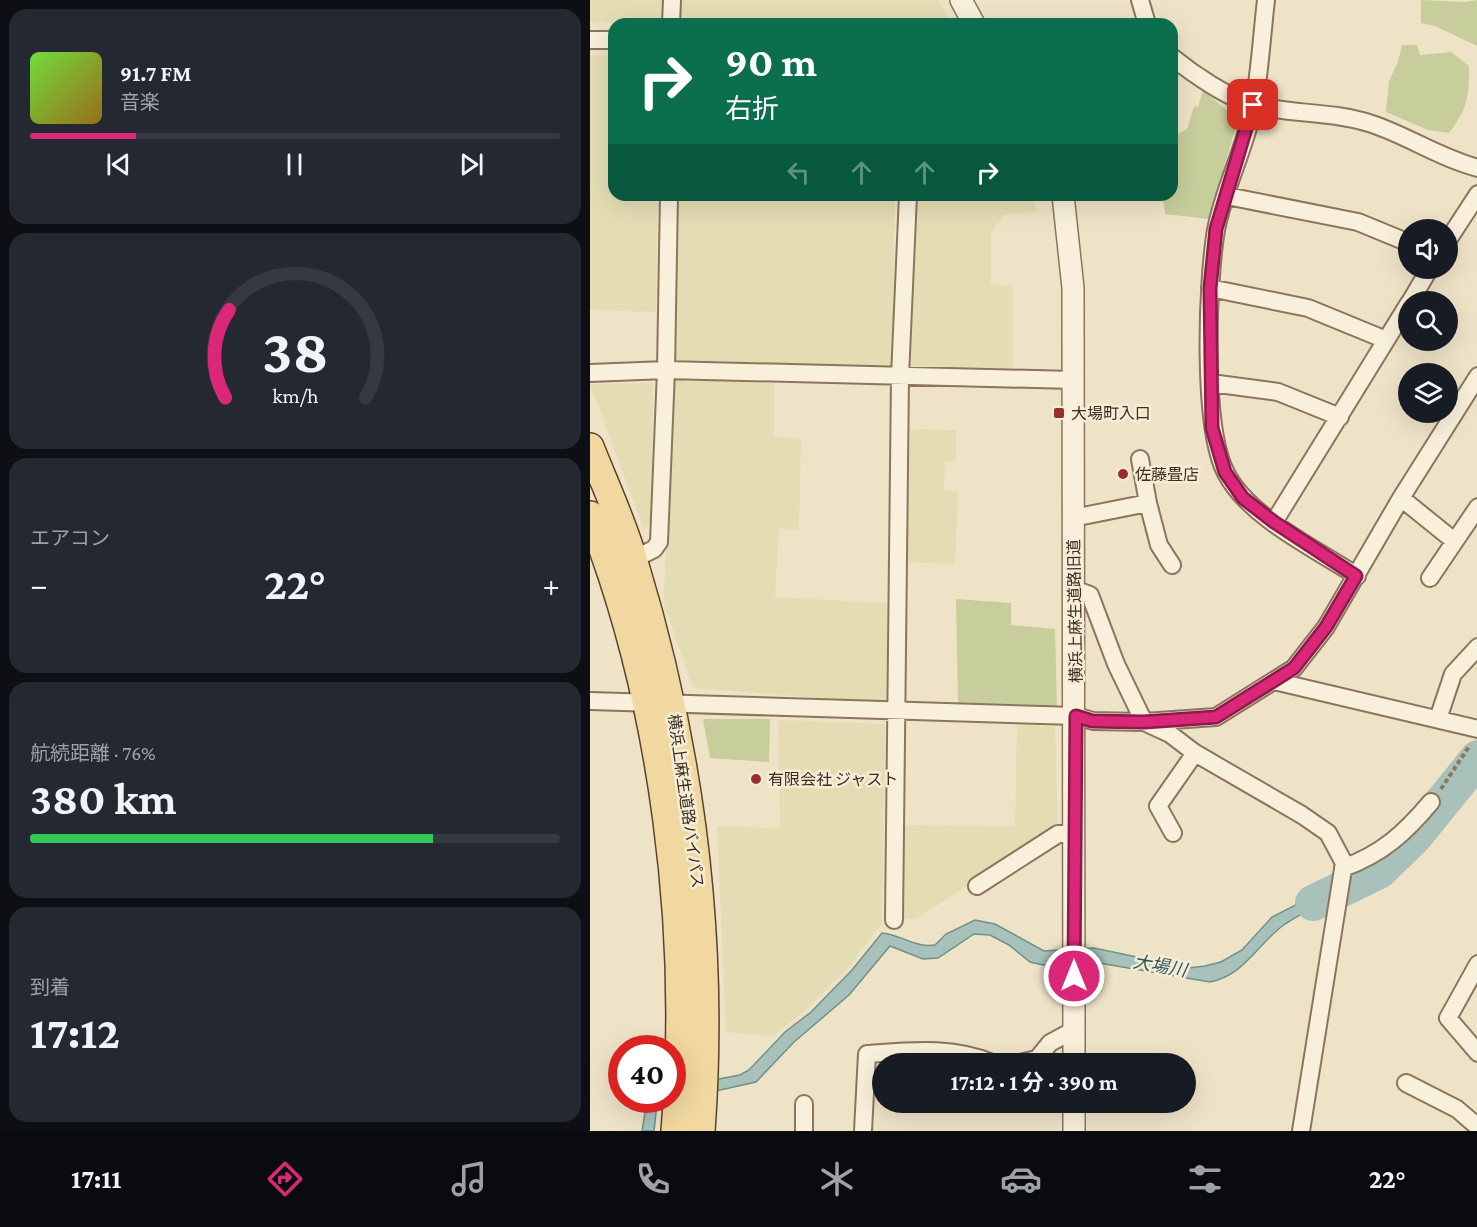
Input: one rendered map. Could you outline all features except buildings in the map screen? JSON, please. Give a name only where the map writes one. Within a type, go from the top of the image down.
[{"type":"main road","name":"横浜上麻生道路バイパス","points":[[590,447],[634,559],[672,704],[690,807],[703,937],[706,1037],[701,1131]]},
{"type":"main road","name":"横浜上麻生道路バイパス","points":[[590,515],[620,608],[644,701],[669,840],[678,958],[675,1131]]},
{"type":"street","points":[[671,18],[672,0]]},
{"type":"street","points":[[961,0],[971,18]]},
{"type":"street","points":[[1140,0],[1145,18]]},
{"type":"street","points":[[1266,0],[1253,105],[1216,229],[1210,288],[1212,428],[1225,472],[1243,498],[1274,522],[1356,576]]},
{"type":"street","points":[[590,40],[608,40]]},
{"type":"street","points":[[1178,62],[1199,78],[1253,105],[1332,113],[1373,124],[1457,162],[1478,168]]},
{"type":"street","points":[[1458,225],[1478,194]]},
{"type":"street","points":[[1227,196],[1358,222],[1398,238]]},
{"type":"street","points":[[634,559],[654,549],[659,542],[666,369],[669,201]]},
{"type":"street","points":[[894,920],[900,377],[908,201]]},
{"type":"street","name":"横浜上麻生道路旧道","points":[[1064,201],[1073,288],[1076,716],[1073,834],[1074,1053]]},
{"type":"street","points":[[1210,288],[1308,308],[1386,340]]},
{"type":"street","points":[[1274,522],[1398,321]]},
{"type":"street","points":[[590,373],[666,369],[1073,380]]},
{"type":"street","points":[[590,701],[1076,716],[1092,721],[1144,722],[1216,717],[1294,668],[1326,627],[1401,498],[1478,376]]},
{"type":"street","points":[[1211,383],[1278,392],[1340,417]]},
{"type":"street","points":[[1140,459],[1159,545],[1172,565]]},
{"type":"street","points":[[1401,498],[1453,540]]},
{"type":"street","points":[[1073,518],[1148,503]]},
{"type":"street","points":[[1430,578],[1453,540],[1478,507]]},
{"type":"street","points":[[1074,589],[1090,595],[1116,663],[1144,722],[1170,734],[1195,753],[1302,815],[1328,833],[1344,863],[1301,1131]]},
{"type":"street","points":[[1438,719],[1453,675],[1478,647]]},
{"type":"street","points":[[1274,681],[1438,719],[1474,736]]},
{"type":"street","points":[[1173,833],[1158,806],[1195,753]]},
{"type":"street","points":[[1343,874],[1406,831],[1431,802]]},
{"type":"street","points":[[977,886],[1058,834],[1073,834]]},
{"type":"street","points":[[1478,964],[1448,1018],[1478,1053]]},
{"type":"street","points":[[1042,1053],[1050,1043],[1074,1030]]},
{"type":"street","points":[[880,1053],[933,1049],[961,1053]]},
{"type":"street","points":[[863,1131],[867,1054],[872,1054]]},
{"type":"street","points":[[1406,1083],[1457,1109],[1478,1127]]},
{"type":"street","points":[[804,1104],[804,1131]]},
{"type":"street","points":[[1074,1113],[1074,1131]]},
{"type":"path","points":[[1431,802],[1474,736]]},
{"type":"shaded area","points":[[590,0],[663,0],[663,18],[608,18],[608,22],[590,22]]},
{"type":"shaded area","points":[[679,0],[938,0],[948,18],[678,18]]},
{"type":"shaded area","points":[[590,55],[608,56],[608,201],[658,201],[656,312],[590,310]]},
{"type":"shaded area","points":[[676,201],[895,201],[892,369],[672,364]]},
{"type":"shaded area","points":[[915,201],[1033,201],[1038,212],[1004,215],[991,233],[991,284],[1013,286],[1013,370],[911,366]]},
{"type":"shaded area","points":[[671,378],[774,384],[774,436],[801,439],[799,530],[779,528],[775,597],[888,603],[888,703],[693,688],[664,604]]},
{"type":"shaded area","points":[[653,383],[651,523],[644,530],[590,384]]},
{"type":"shaded area","points":[[910,429],[956,430],[956,461],[945,461],[944,490],[958,492],[955,564],[907,562]]},
{"type":"shaded area","points":[[778,720],[885,724],[882,923],[851,965],[806,1010],[773,1036],[726,1032],[717,826],[780,828]]},
{"type":"shaded area","points":[[1017,725],[1055,726],[1058,827],[916,919],[900,919],[902,825],[1015,826]]},
{"type":"green space","points":[[1421,0],[1465,2],[1477,0],[1477,46],[1435,26],[1421,23]]},
{"type":"green space","points":[[1402,45],[1417,45],[1420,55],[1451,52],[1469,66],[1469,86],[1464,109],[1449,133],[1428,130],[1386,112],[1389,81],[1398,62]]},
{"type":"green space","points":[[1203,90],[1238,120],[1209,219],[1165,214],[1164,201],[1178,201],[1178,134],[1187,129],[1194,106],[1198,107]]},
{"type":"green space","points":[[956,599],[1011,603],[1011,625],[1055,629],[1057,707],[958,704]]},
{"type":"green space","points":[[703,719],[770,719],[769,762],[710,758]]},
{"type":"water","points":[[1356,874],[1360,888],[1312,909],[1285,924],[1242,966],[1222,979],[1210,982],[1093,962],[1043,965],[1030,962],[1009,945],[990,935],[974,934],[938,958],[923,959],[890,946],[849,995],[794,1042],[756,1082],[686,1098],[686,1092],[703,1082],[740,1075],[749,1070],[785,1032],[811,1012],[852,970],[882,933],[921,945],[935,945],[946,934],[975,920],[995,924],[1044,951],[1094,948],[1189,968],[1221,962],[1242,950],[1272,917]]},
{"type":"water","points":[[645,1113],[656,1113],[654,1131],[642,1131]]},
{"type":"waterway","name":"大場川","points":[[1313,903],[1379,871],[1415,836],[1478,758]]},
{"type":"place","name":"大場町入口","points":[[1059,413]]},
{"type":"place","name":"佐藤畳店","points":[[1123,474]]},
{"type":"place","name":"有限会社 ジャスト","points":[[756,779]]},
{"type":"route","points":[[1074,976],[1073,834],[1076,716],[1092,721],[1144,722],[1216,717],[1294,668],[1326,627],[1356,576],[1274,522],[1243,498],[1225,472],[1212,428],[1210,288],[1216,229],[1253,105]]}]
